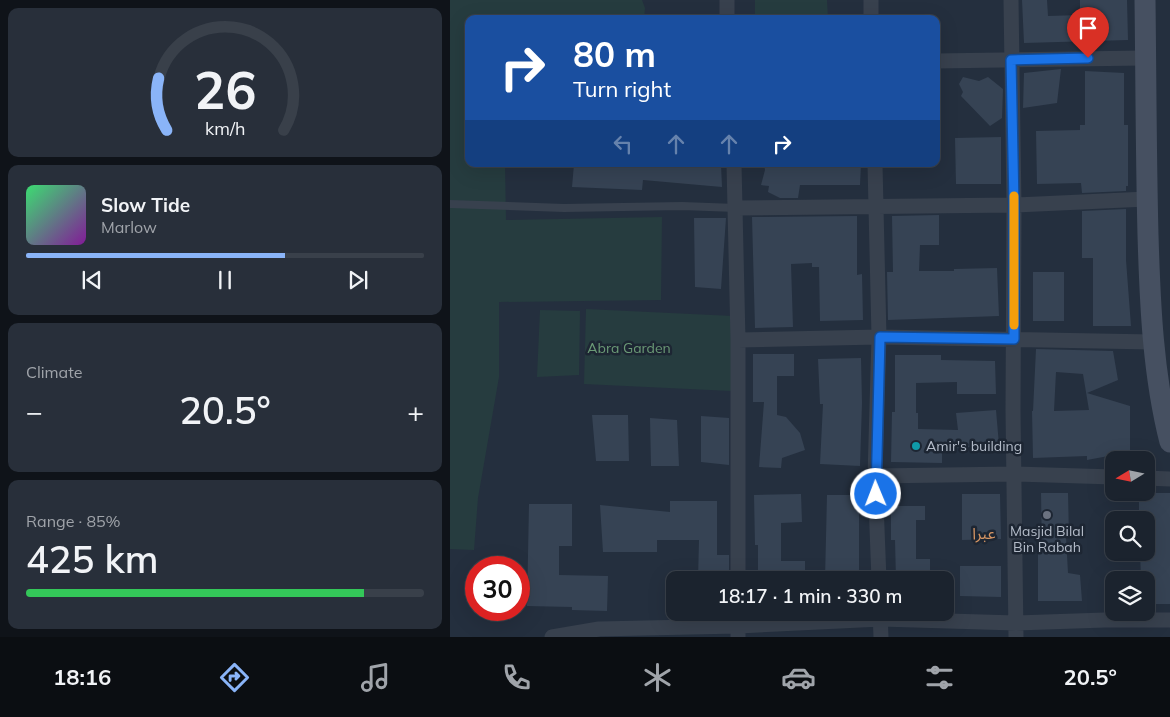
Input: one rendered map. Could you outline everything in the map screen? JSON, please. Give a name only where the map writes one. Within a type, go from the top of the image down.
[{"type":"main road","points":[[1145,0],[1147,199],[1153,342],[1170,442]]},
{"type":"street","points":[[727,0],[728,15]]},
{"type":"street","points":[[871,0],[871,15]]},
{"type":"street","points":[[1011,0],[1016,630]]},
{"type":"street","points":[[940,61],[1145,58]]},
{"type":"street","points":[[734,167],[738,340],[738,571]]},
{"type":"street","points":[[875,167],[880,337],[875,476],[879,571]]},
{"type":"street","points":[[736,208],[1014,205],[1147,199]]},
{"type":"street","points":[[738,340],[880,337],[1153,342]]},
{"type":"street","points":[[875,476],[1015,474],[1105,477]]},
{"type":"street","points":[[1155,478],[1170,479]]},
{"type":"street","points":[[929,621],[1016,630],[1105,620],[1170,620]]},
{"type":"street","points":[[552,637],[801,621]]},
{"type":"street","points":[[880,621],[881,637]]},
{"type":"lane","points":[[450,204],[564,208],[682,206],[736,208]]},
{"type":"green space","points":[[450,0],[642,0],[645,8],[644,15],[465,15],[465,167],[505,167],[506,220],[662,217],[661,300],[499,302],[499,377],[478,498],[474,550],[450,549]]},
{"type":"green space","points":[[755,0],[827,0],[828,15],[755,15]]},
{"type":"green space","name":"Abra Garden","points":[[586,309],[733,316],[731,391],[584,384]]},
{"type":"green space","points":[[540,310],[580,311],[579,375],[537,377]]},
{"type":"building","points":[[1022,0],[1047,0],[1048,16],[1080,15],[1080,0],[1127,0],[1128,40],[1024,43]]},
{"type":"building","points":[[1061,69],[1057,103],[1023,108],[1024,73]]},
{"type":"building","points":[[1085,71],[1124,73],[1124,125],[1128,125],[1128,186],[1126,186],[1126,191],[1082,193],[1081,183],[1037,184],[1036,131],[1080,130],[1080,125],[1085,125]]},
{"type":"building","points":[[963,77],[979,81],[988,77],[1003,89],[1002,118],[990,126],[961,96],[963,92],[959,84]]},
{"type":"building","points":[[1001,137],[1001,184],[956,184],[955,138]]},
{"type":"building","points":[[574,167],[721,167],[722,187],[643,180],[642,190],[572,187]]},
{"type":"building","points":[[764,167],[861,167],[860,185],[800,185],[798,198],[780,198],[768,192],[769,186],[761,185]]},
{"type":"building","points":[[1126,209],[1126,260],[1131,326],[1093,326],[1093,258],[1082,258],[1082,211]]},
{"type":"building","points":[[939,215],[939,245],[920,245],[919,271],[997,268],[999,316],[888,320],[887,272],[893,272],[892,216]]},
{"type":"building","points":[[857,216],[857,275],[862,274],[863,320],[820,321],[819,267],[812,267],[812,263],[791,264],[793,327],[755,328],[752,217]]},
{"type":"building","points":[[694,218],[726,218],[721,289],[695,287]]},
{"type":"building","points":[[1033,272],[1064,272],[1064,321],[1033,321]]},
{"type":"building","points":[[1036,349],[1113,351],[1118,380],[1087,393],[1130,406],[1130,451],[1105,451],[1105,457],[1087,460],[1087,456],[1033,458],[1032,411]],"holes":[[[1056,372],[1083,374],[1089,410],[1054,411]]]},
{"type":"building","points":[[753,354],[794,354],[794,376],[777,376],[777,415],[786,417],[800,433],[805,450],[782,458],[781,468],[759,467],[764,402],[753,402]]},
{"type":"building","points":[[895,355],[941,355],[941,360],[995,361],[996,394],[957,394],[957,382],[916,383],[916,413],[918,413],[918,429],[958,430],[956,413],[996,410],[999,445],[942,449],[942,463],[891,462],[892,412],[895,412]]},
{"type":"building","points":[[861,358],[860,466],[820,464],[823,404],[820,404],[818,359]]},
{"type":"building","points":[[592,415],[628,415],[629,461],[596,461]]},
{"type":"building","points":[[701,416],[729,418],[729,465],[701,462]]},
{"type":"building","points":[[650,418],[677,420],[679,466],[651,466]]},
{"type":"building","points":[[1041,493],[1068,493],[1069,537],[1066,537],[1068,573],[1080,575],[1082,601],[1038,601],[1038,553],[1042,553]]},
{"type":"building","points":[[1155,493],[1170,493],[1170,604],[1155,604],[1155,571],[1141,571],[1140,561],[1155,561],[1155,511],[1139,511],[1139,501],[1155,501]]},
{"type":"building","points":[[801,494],[802,522],[781,523],[781,561],[805,561],[805,571],[758,571],[758,545],[755,545],[754,495]]},
{"type":"building","points":[[962,494],[1000,494],[1001,539],[962,540]]},
{"type":"building","points":[[827,495],[859,495],[859,571],[825,571]]},
{"type":"building","points":[[670,501],[717,501],[717,555],[729,555],[729,571],[698,571],[699,540],[657,540],[657,552],[603,552],[600,505],[670,512]]},
{"type":"building","points":[[529,504],[572,504],[572,546],[559,546],[559,575],[608,576],[607,611],[572,610],[572,607],[530,606],[530,556],[528,556]]},
{"type":"building","points":[[891,506],[925,506],[925,520],[916,520],[916,559],[930,559],[930,571],[896,571],[895,540],[891,540]]},
{"type":"building","points":[[960,566],[1001,566],[1001,597],[960,596]]},
{"type":"slow traffic","points":[[1014,196],[1014,325]]},
{"type":"place","name":"Amir's building","points":[[916,446]]},
{"type":"place","name":"Masjid Bilal Bin Rabah","points":[[1047,515]]},
{"type":"district","name":"عبرا","points":[[984,533]]},
{"type":"route","points":[[876,494],[880,337],[1014,339],[1011,60],[1088,58]]}]
